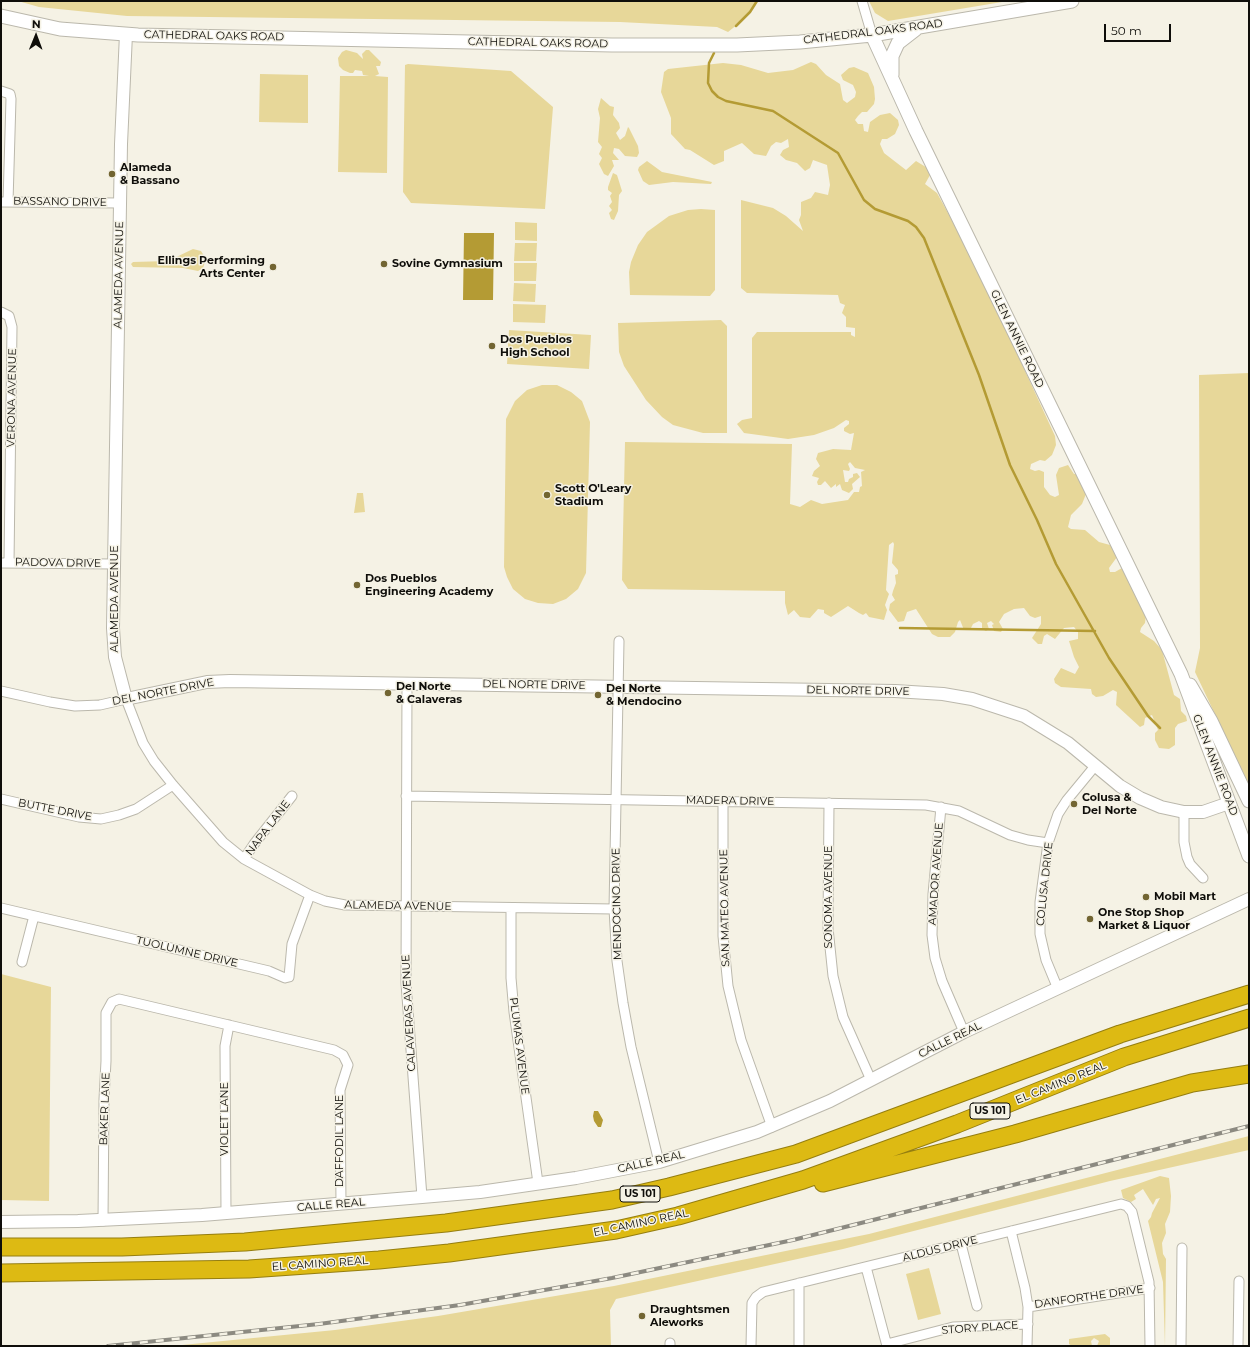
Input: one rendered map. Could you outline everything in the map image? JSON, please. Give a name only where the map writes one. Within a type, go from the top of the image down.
[{"type":"highway","points":[[1120,1034],[1249,983]]},
{"type":"highway","name":"US 101","points":[[1,1247],[122,1247],[245,1242],[446,1223],[612,1200],[669,1188],[796,1154],[1120,1034],[1249,994]]},
{"type":"highway","name":"EL CAMINO REAL","points":[[1,1273],[249,1269],[379,1260],[449,1253],[616,1230],[729,1202],[803,1180],[957,1124],[1124,1057],[1249,1018]]},
{"type":"highway","points":[[729,1202],[806,1188],[945,1152],[1192,1083],[1249,1074]]},
{"type":"main road","name":"CATHEDRAL OAKS ROAD","points":[[1,16],[60,29],[126,34],[697,46],[800,42],[872,35],[1072,1]]},
{"type":"main road","points":[[893,81],[892,56],[898,43],[917,28]]},
{"type":"main road","name":"GLEN ANNIE ROAD","points":[[872,35],[1007,319],[1182,674],[1197,694],[1212,721],[1249,801]]},
{"type":"main road","name":"GLEN ANNIE ROAD","points":[[1182,674],[1188,696],[1217,765],[1229,803],[1249,856]]},
{"type":"street","name":"GLEN ANNIE ROAD","points":[[862,1],[872,35]]},
{"type":"street","name":"ALAMEDA AVENUE","points":[[126,34],[120,203],[113,644],[117,669],[126,699],[143,743],[173,785],[223,842],[244,859],[310,895],[340,905],[614,909]]},
{"type":"street","points":[[1,91],[10,94],[11,100],[4,202]]},
{"type":"street","name":"BASSANO DRIVE","points":[[4,202],[120,203]]},
{"type":"street","name":"VERONA AVENUE","points":[[1,312],[9,316],[12,327],[5,563]]},
{"type":"street","name":"PADOVA DRIVE","points":[[5,563],[114,564]]},
{"type":"street","name":"MENDOCINO DRIVE","points":[[619,641],[614,909],[617,960],[622,1003],[637,1076],[659,1162]]},
{"type":"street","name":"DEL NORTE DRIVE","points":[[1,691],[75,706],[100,705],[215,681],[895,691],[952,695],[992,704],[1024,716],[1050,731],[1120,786],[1140,798],[1161,807],[1184,812],[1203,812],[1215,810],[1229,803]]},
{"type":"street","name":"CALAVERAS AVENUE","points":[[407,683],[406,983],[422,1198]]},
{"type":"street","name":"COLUSA DRIVE","points":[[1058,989],[1046,960],[1040,934],[1040,902],[1048,843],[1058,814],[1067,800],[1095,766]]},
{"type":"street","name":"BUTTE DRIVE","points":[[1,799],[79,817],[101,819],[136,809],[173,785]]},
{"type":"street","name":"NAPA LANE","points":[[244,859],[292,796]]},
{"type":"street","name":"MADERA DRIVE","points":[[406,796],[906,804],[941,807],[967,814],[1018,838],[1048,843]]},
{"type":"street","name":"SAN MATEO AVENUE","points":[[723,801],[723,936],[728,986],[740,1040],[772,1126]]},
{"type":"street","name":"SONOMA AVENUE","points":[[829,803],[828,928],[833,976],[843,1017],[871,1080]]},
{"type":"street","name":"AMADOR AVENUE","points":[[941,807],[933,894],[932,936],[935,958],[942,981],[964,1032]]},
{"type":"street","points":[[1184,812],[1184,842],[1187,857],[1190,864],[1203,878]]},
{"type":"street","name":"TUOLUMNE DRIVE","points":[[1,908],[269,971],[287,978],[290,974],[292,944],[310,895]]},
{"type":"street","name":"CALLE REAL","points":[[1,1222],[103,1220],[226,1214],[422,1198],[480,1192],[584,1176],[659,1162],[715,1146],[772,1126],[830,1101],[964,1032],[1249,899]]},
{"type":"street","name":"PLUMAS AVENUE","points":[[511,908],[511,978],[514,1012],[538,1183]]},
{"type":"street","points":[[22,962],[34,916]]},
{"type":"street","name":"BAKER LANE","points":[[103,1220],[106,1013],[108,1006],[115,1000],[125,1000],[229,1025]]},
{"type":"street","name":"DAFFODIL LANE","points":[[229,1025],[334,1050],[343,1055],[347,1060],[347,1070],[340,1090],[341,1204]]},
{"type":"street","name":"VIOLET LANE","points":[[226,1214],[226,1046],[229,1025]]},
{"type":"street","name":"ALDUS DRIVE","points":[[752,1346],[752,1303],[756,1297],[763,1292],[1119,1204],[1125,1205],[1132,1212],[1150,1288]]},
{"type":"street","points":[[1011,1231],[1028,1306],[1027,1346]]},
{"type":"street","points":[[961,1244],[977,1306]]},
{"type":"street","points":[[1181,1346],[1182,1248]]},
{"type":"street","points":[[866,1267],[887,1345]]},
{"type":"street","points":[[1238,1346],[1239,1281]]},
{"type":"street","points":[[799,1283],[799,1346]]},
{"type":"street","points":[[1150,1288],[1150,1346]]},
{"type":"street","name":"DANFORTHE DRIVE","points":[[1028,1306],[1150,1288]]},
{"type":"street","name":"STORY PLACE","points":[[887,1345],[953,1327],[1028,1324]]},
{"type":"shaded area","points":[[18,1],[757,1],[743,20],[728,32],[717,27],[620,22],[127,16],[39,7]]},
{"type":"shaded area","points":[[869,1],[1008,1],[888,21],[875,13]]},
{"type":"shaded area","points":[[346,50],[357,53],[363,59],[362,54],[366,50],[369,50],[381,62],[380,66],[376,66],[379,74],[375,76],[388,77],[387,173],[338,172],[340,76],[369,76],[363,75],[362,71],[355,70],[353,73],[350,73],[343,70],[339,66],[338,58],[342,52]]},
{"type":"shaded area","points":[[811,62],[816,64],[826,75],[840,84],[843,100],[847,103],[855,97],[856,92],[853,85],[843,80],[841,75],[849,68],[854,67],[868,73],[874,87],[874,104],[867,112],[862,112],[855,120],[858,124],[863,124],[864,131],[868,132],[870,122],[880,115],[890,113],[898,120],[899,125],[895,134],[887,139],[882,139],[880,144],[884,153],[906,170],[916,161],[929,169],[930,175],[925,184],[937,193],[974,260],[1055,436],[1056,445],[1052,455],[1045,461],[1040,460],[1031,464],[1030,469],[1044,472],[1044,487],[1050,495],[1055,497],[1059,495],[1056,475],[1059,468],[1068,465],[1074,474],[1078,474],[1086,494],[1082,504],[1071,515],[1068,527],[1071,529],[1085,530],[1099,542],[1110,545],[1113,548],[1117,557],[1109,568],[1110,572],[1115,572],[1122,568],[1125,570],[1146,615],[1145,623],[1140,632],[1154,641],[1162,650],[1174,695],[1180,699],[1181,711],[1186,716],[1187,721],[1178,724],[1175,728],[1175,745],[1169,749],[1159,748],[1155,740],[1155,733],[1158,730],[1152,715],[1145,718],[1144,725],[1140,727],[1116,705],[1117,692],[1113,690],[1103,696],[1096,697],[1092,694],[1091,689],[1061,687],[1055,683],[1054,679],[1061,668],[1075,674],[1079,667],[1069,641],[1078,639],[1078,632],[1074,627],[1064,628],[1055,639],[1047,634],[1044,636],[1042,644],[1038,644],[1032,638],[1041,624],[1041,616],[1035,618],[1030,616],[1024,608],[1014,609],[1004,614],[999,622],[1003,629],[1001,632],[994,631],[992,625],[994,624],[991,621],[987,623],[989,629],[986,631],[982,629],[982,623],[979,621],[973,624],[971,628],[964,630],[960,620],[955,632],[950,637],[938,637],[932,634],[916,609],[907,612],[904,621],[898,622],[889,610],[890,604],[895,600],[892,595],[896,583],[895,575],[898,574],[898,570],[892,563],[893,542],[889,545],[886,590],[889,594],[885,605],[887,610],[884,620],[869,617],[866,613],[863,615],[848,606],[831,617],[824,613],[824,610],[818,609],[810,618],[800,617],[794,610],[788,615],[785,603],[785,591],[628,589],[622,580],[625,442],[792,444],[790,504],[800,507],[811,500],[822,504],[848,500],[854,492],[859,492],[860,487],[862,486],[861,472],[865,470],[855,468],[850,462],[848,464],[850,469],[849,471],[843,470],[845,482],[848,482],[849,479],[853,477],[853,474],[857,473],[860,477],[852,484],[853,489],[849,493],[842,490],[840,484],[836,487],[836,484],[831,488],[825,481],[821,485],[818,485],[817,482],[819,478],[812,476],[814,471],[820,466],[816,459],[818,453],[833,449],[851,450],[854,433],[850,434],[844,431],[844,428],[849,424],[849,421],[846,420],[834,428],[814,435],[788,439],[744,433],[737,424],[742,420],[752,418],[752,338],[757,332],[851,332],[851,335],[855,337],[855,328],[846,327],[846,317],[842,313],[845,305],[840,303],[838,295],[747,293],[741,288],[741,200],[773,208],[786,216],[803,231],[799,220],[801,215],[801,202],[811,198],[815,192],[828,195],[830,185],[827,165],[813,160],[810,168],[805,171],[797,163],[786,160],[780,155],[783,150],[789,147],[788,139],[781,143],[776,142],[771,146],[766,156],[754,154],[742,143],[724,151],[724,161],[714,165],[690,150],[685,149],[671,134],[671,118],[661,92],[664,72],[668,69],[723,63],[741,65],[768,73],[793,70]]},
{"type":"shaded area","points":[[405,65],[511,71],[553,107],[545,209],[411,203],[403,192]]},
{"type":"shaded area","points":[[260,74],[308,75],[308,123],[259,122]]},
{"type":"shaded area","points":[[601,98],[610,106],[614,107],[613,115],[619,123],[620,128],[616,133],[620,140],[625,136],[628,127],[638,146],[639,153],[637,157],[625,156],[619,149],[614,148],[613,153],[619,160],[612,160],[614,166],[608,176],[604,174],[599,164],[602,158],[599,154],[602,147],[598,142],[600,118],[598,109]]},
{"type":"shaded area","points":[[647,161],[662,172],[712,182],[711,184],[673,182],[649,185],[643,181],[638,170],[639,167]]},
{"type":"shaded area","points":[[613,173],[617,175],[622,191],[619,195],[618,211],[614,220],[611,219],[609,213],[612,210],[609,206],[612,202],[610,196],[612,193],[608,190]]},
{"type":"shaded area","points":[[688,210],[715,210],[715,290],[710,296],[630,295],[629,272],[631,262],[638,245],[647,232],[669,216]]},
{"type":"shaded area","points":[[515,222],[537,223],[537,241],[515,240]]},
{"type":"shaded area","points":[[464,233],[494,233],[493,300],[463,300]]},
{"type":"shaded area","points":[[515,243],[537,243],[536,261],[514,261]]},
{"type":"shaded area","points":[[193,249],[201,251],[206,259],[203,268],[198,271],[183,268],[133,267],[131,264],[133,262],[168,261]]},
{"type":"shaded area","points":[[514,263],[537,263],[536,281],[514,281]]},
{"type":"shaded area","points":[[514,283],[536,284],[535,302],[513,301]]},
{"type":"shaded area","points":[[513,304],[546,305],[545,323],[513,322]]},
{"type":"shaded area","points":[[721,320],[727,326],[727,433],[703,433],[673,425],[662,417],[646,400],[624,366],[619,352],[618,323]]},
{"type":"shaded area","points":[[509,330],[591,335],[589,369],[507,364]]},
{"type":"shaded area","points":[[1249,373],[1249,786],[1195,672],[1200,648],[1199,375]]},
{"type":"shaded area","name":"Scott O'Leary Stadium","points":[[542,385],[557,385],[571,392],[582,401],[590,422],[586,573],[578,589],[566,599],[553,604],[538,603],[525,599],[513,589],[504,567],[506,419],[515,401],[527,390]]},
{"type":"shaded area","points":[[357,493],[363,493],[365,512],[354,513]]},
{"type":"shaded area","points":[[1,974],[51,987],[49,1201],[1,1200]]},
{"type":"shaded area","points":[[594,1111],[598,1111],[603,1120],[601,1127],[598,1127],[594,1121]]},
{"type":"shaded area","points":[[1249,1136],[1249,1150],[1110,1181],[843,1249],[616,1299],[610,1310],[611,1346],[172,1346],[335,1330],[438,1316],[614,1286],[869,1234]]},
{"type":"shaded area","points":[[1160,1176],[1169,1178],[1171,1196],[1170,1212],[1165,1224],[1166,1233],[1162,1243],[1163,1254],[1166,1259],[1165,1346],[1163,1282],[1148,1221],[1160,1198],[1156,1199],[1153,1205],[1143,1189],[1134,1195],[1136,1199],[1131,1202],[1123,1198],[1121,1190]]},
{"type":"shaded area","points":[[929,1268],[941,1314],[918,1320],[906,1274]]},
{"type":"shaded area","points":[[1105,1334],[1110,1338],[1110,1346],[1097,1346],[1099,1341],[1094,1338],[1091,1341],[1092,1346],[1072,1346],[1069,1344],[1069,1339]]},
{"type":"waterway","points":[[736,26],[750,12],[757,1]]},
{"type":"waterway","points":[[714,53],[709,63],[708,83],[712,91],[718,97],[726,101],[773,111],[838,153],[864,200],[875,209],[908,221],[916,227],[924,238],[979,375],[1010,465],[1037,520],[1056,564],[1109,658],[1148,716],[1160,728]]},
{"type":"waterway","points":[[900,628],[1095,631]]},
{"type":"railway","points":[[108,1346],[319,1324],[460,1305],[612,1278],[793,1240],[1249,1126]]},
{"type":"place","name":"Alameda & Bassano","points":[[112,174]]},
{"type":"place","name":"Sovine Gymnasium","points":[[384,264]]},
{"type":"place","name":"Ellings Performing Arts Center","points":[[273,267]]},
{"type":"place","name":"Dos Pueblos High School","points":[[492,346]]},
{"type":"place","name":"Scott O'Leary Stadium","points":[[547,495]]},
{"type":"place","name":"Dos Pueblos Engineering Academy","points":[[357,585]]},
{"type":"place","name":"Del Norte & Calaveras","points":[[388,693]]},
{"type":"place","name":"Del Norte & Mendocino","points":[[598,695]]},
{"type":"place","name":"Colusa & Del Norte","points":[[1074,804]]},
{"type":"place","name":"Mobil Mart","points":[[1146,897]]},
{"type":"place","name":"One Stop Shop Market & Liquor","points":[[1090,919]]},
{"type":"place","name":"Draughtsmen Aleworks","points":[[642,1316]]}]
